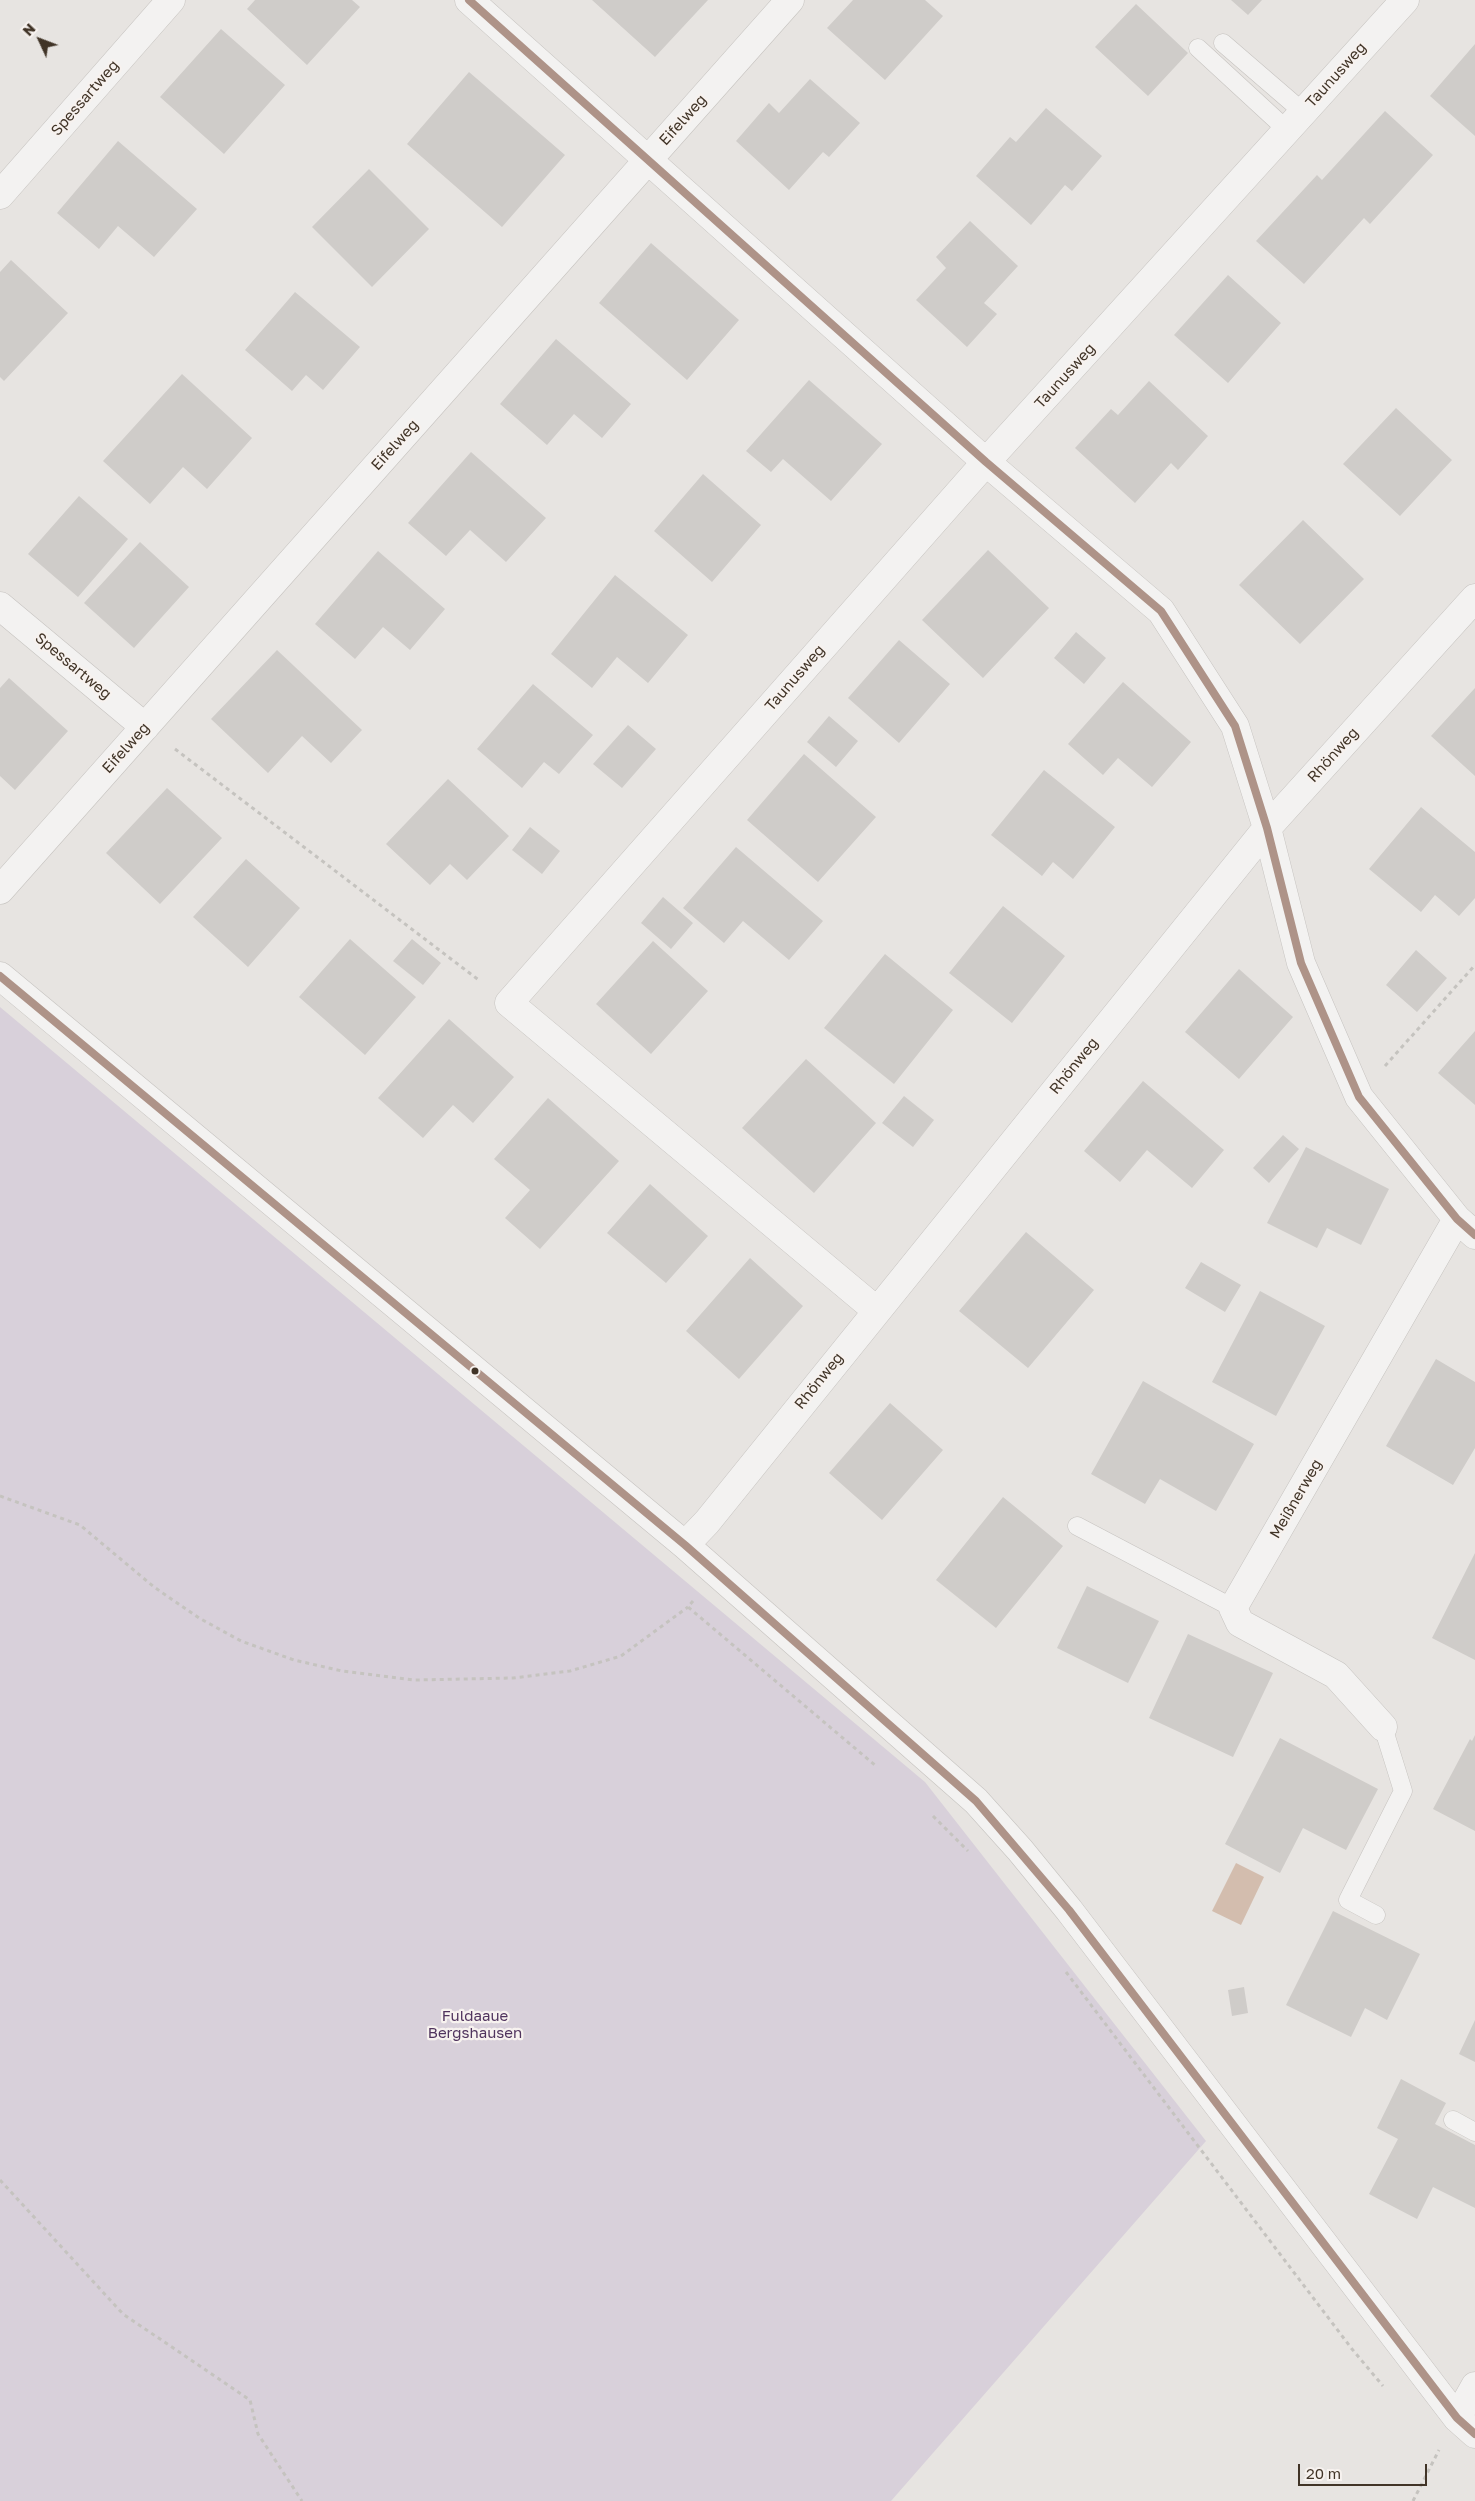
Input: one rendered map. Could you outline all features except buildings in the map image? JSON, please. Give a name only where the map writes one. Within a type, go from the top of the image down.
[{"type":"street","name":"Spessartweg","points":[[0,195],[171,0]]},
{"type":"street","points":[[469,0],[986,462],[1160,611],[1235,726],[1267,828],[1301,963],[1359,1096],[1466,1227]]},
{"type":"street","name":"Eifelweg","points":[[0,890],[790,0]]},
{"type":"street","name":"Taunusweg","points":[[509,1003],[986,462],[1405,0]]},
{"type":"street","name":"Rhönweg","points":[[685,1545],[707,1522],[876,1310],[1267,828],[1475,598]]},
{"type":"street","name":"Spessartweg","points":[[0,606],[146,727]]},
{"type":"street","points":[[0,976],[685,1545],[976,1801],[1020,1850],[1069,1910],[1466,2426]]},
{"type":"street","points":[[509,1003],[876,1310]]},
{"type":"street","name":"Meißnerweg","points":[[1233,1608],[1466,1227]]},
{"type":"street","points":[[1233,1608],[1240,1623],[1336,1675],[1383,1727]]},
{"type":"street","points":[[1466,2426],[1475,2386]]},
{"type":"lane","points":[[1224,43],[1295,121]]},
{"type":"lane","points":[[1198,48],[1295,121]]},
{"type":"lane","points":[[1076,1526],[1233,1608]]},
{"type":"lane","points":[[1376,1915],[1348,1900],[1403,1791],[1383,1727]]},
{"type":"lane","points":[[1453,2120],[1475,2132]]},
{"type":"path","points":[[146,727],[509,1003]]},
{"type":"path","points":[[1359,1096],[1475,965]]},
{"type":"path","points":[[0,1496],[80,1525],[154,1587],[199,1618],[242,1641],[294,1660],[342,1671],[414,1680],[513,1678],[570,1671],[621,1656],[688,1607],[717,1573]]},
{"type":"path","points":[[688,1607],[878,1767]]},
{"type":"path","points":[[930,1812],[971,1854]]},
{"type":"path","points":[[1064,1969],[1352,2349],[1386,2389]]},
{"type":"path","points":[[0,2180],[123,2314],[250,2400],[258,2434],[302,2501]]},
{"type":"path","points":[[1413,2501],[1443,2443]]},
{"type":"green space","name":"Fuldaaue Bergshausen","points":[[0,1007],[925,1782],[1206,2141],[891,2501],[0,2501]]},
{"type":"shaded area","points":[[1236,1863],[1264,1877],[1241,1925],[1212,1911]]},
{"type":"transit line","points":[[469,0],[986,462],[1161,611],[1235,726],[1267,828],[1301,963],[1359,1097],[1457,1219],[1475,1235]]},
{"type":"transit line","points":[[0,976],[685,1545],[976,1801],[1069,1910],[1457,2418],[1475,2434]]}]
